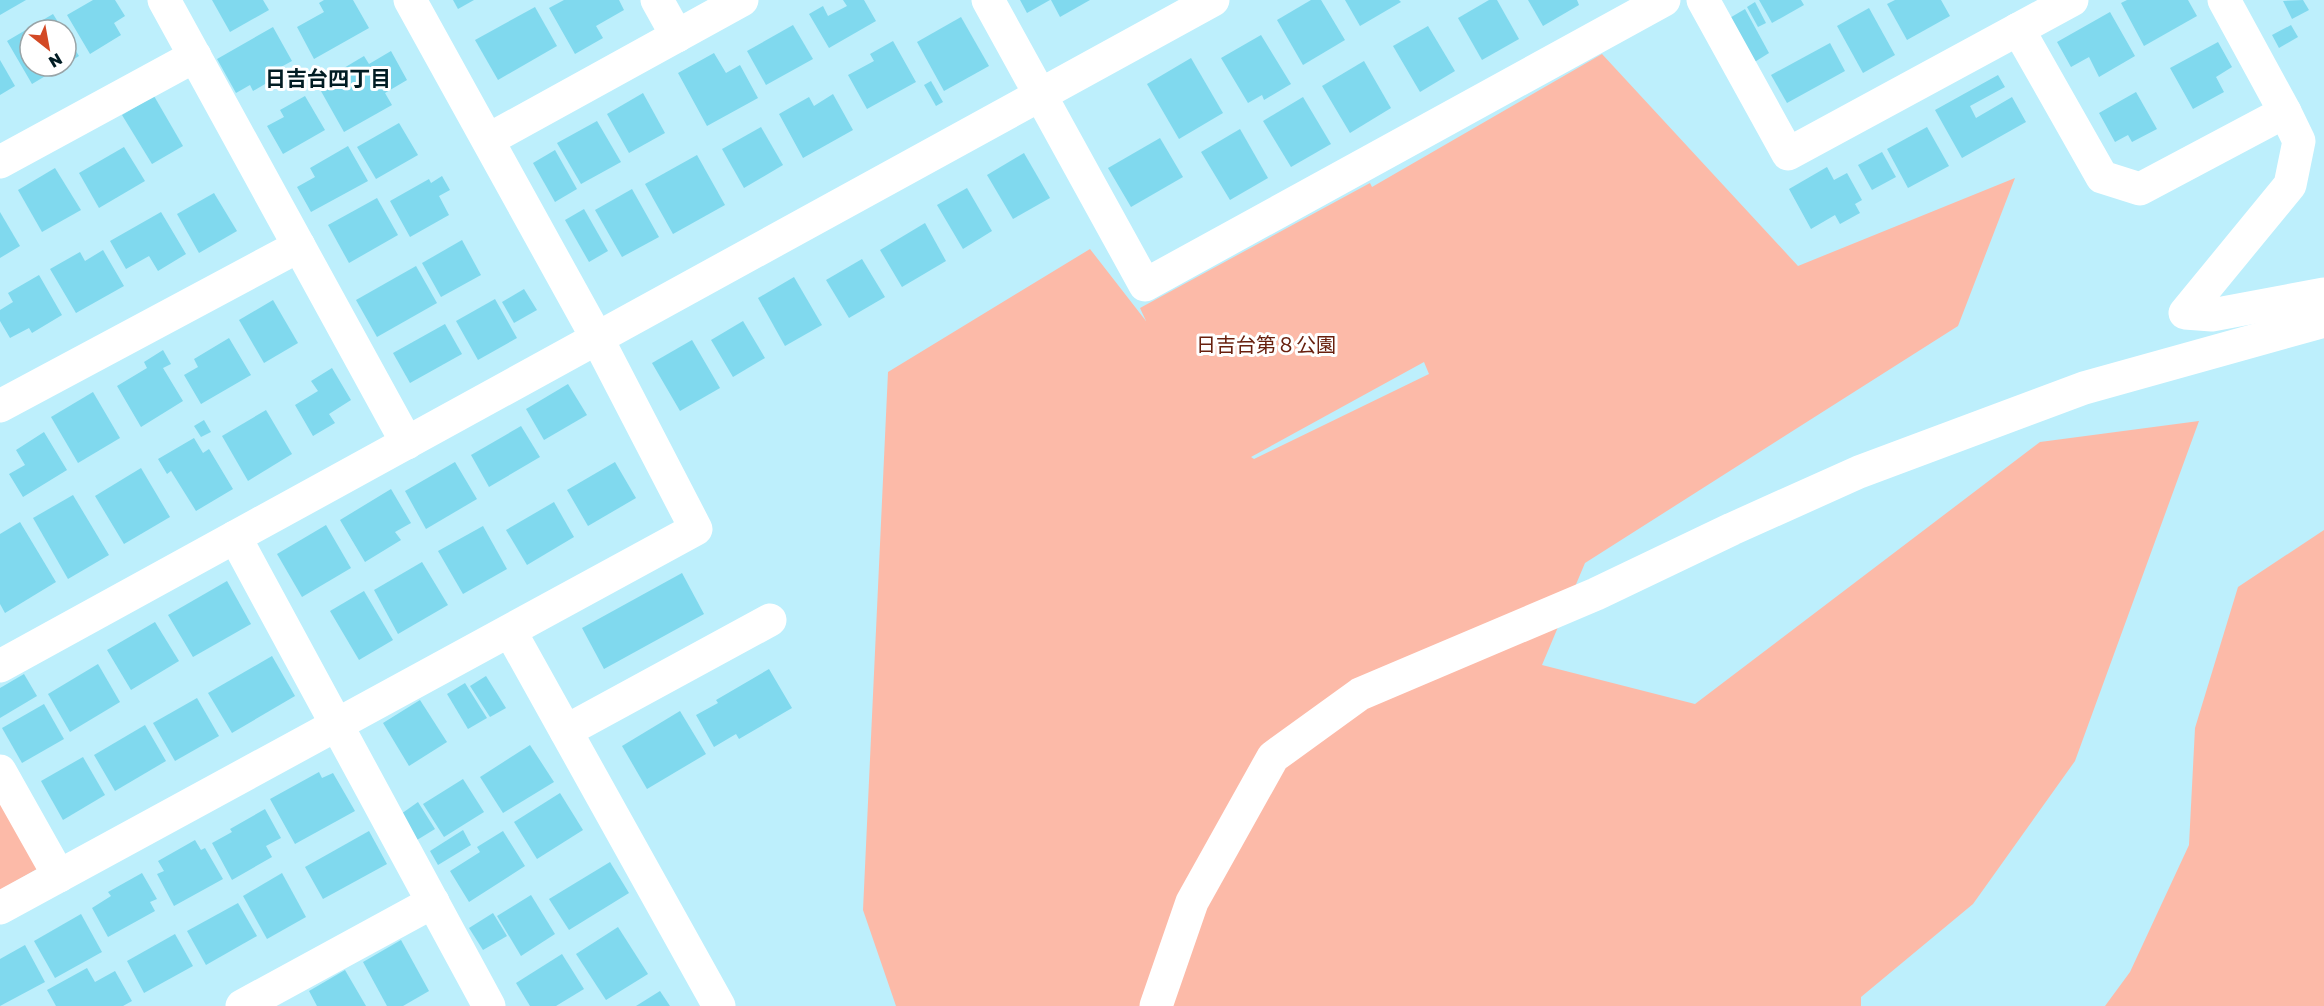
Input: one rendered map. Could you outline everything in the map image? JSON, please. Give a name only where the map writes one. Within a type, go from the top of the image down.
[{"type":"street","points":[[164,0],[407,442]]},
{"type":"street","points":[[0,908],[696,529],[597,338],[410,0]]},
{"type":"street","points":[[657,0],[677,36]]},
{"type":"street","points":[[488,140],[742,0]]},
{"type":"street","points":[[988,0],[1145,285],[1664,0]]},
{"type":"street","points":[[0,666],[1213,0]]},
{"type":"street","points":[[1703,0],[1788,154],[2072,0]]},
{"type":"street","points":[[2224,0],[2300,141],[2290,185],[2185,314],[2212,315],[2324,294]]},
{"type":"street","points":[[2018,29],[2102,177],[2140,189],[2285,112]]},
{"type":"street","points":[[0,162],[195,56]]},
{"type":"street","points":[[0,405],[300,246]]},
{"type":"street","points":[[1156,1006],[1192,902],[1273,757],[1360,694],[1596,594],[1870,467],[2084,388],[2324,321]]},
{"type":"street","points":[[235,537],[489,1006]]},
{"type":"street","points":[[566,731],[770,620]]},
{"type":"street","points":[[510,631],[719,1006]]},
{"type":"street","points":[[0,771],[59,876]]},
{"type":"street","points":[[242,1006],[433,902]]},
{"type":"green space","name":"日吉台第８公園","points":[[1602,54],[1798,266],[2015,178],[1958,326],[1585,563],[1542,665],[1695,704],[2040,442],[2199,421],[2075,761],[1973,904],[1861,997],[1861,1006],[896,1006],[863,910],[888,372],[1090,249],[1146,321],[1140,308],[1370,183],[1372,187]],"holes":[[[1424,362],[1429,374],[1254,459],[1251,457]]]},
{"type":"green space","points":[[2324,530],[2324,1006],[2105,1006],[2130,972],[2189,845],[2195,728],[2238,587]]},
{"type":"green space","points":[[0,803],[37,869],[0,890]]},
{"type":"building","points":[[0,0],[26,0],[0,15]]},
{"type":"building","points":[[93,0],[115,0],[125,16],[114,23],[121,35],[90,54],[78,34],[78,18],[69,18],[67,15]]},
{"type":"building","points":[[212,0],[263,0],[269,10],[230,32]]},
{"type":"building","points":[[324,0],[353,0],[369,28],[314,59],[297,27],[324,12],[319,3]]},
{"type":"building","points":[[453,0],[474,0],[458,9]]},
{"type":"building","points":[[564,0],[619,0],[624,10],[596,26],[603,38],[575,54],[549,8]]},
{"type":"building","points":[[843,0],[864,0],[876,21],[829,48],[809,14],[823,6],[828,16],[847,6]]},
{"type":"building","points":[[1020,0],[1050,0],[1027,13]]},
{"type":"building","points":[[1051,0],[1090,0],[1060,17]]},
{"type":"building","points":[[1311,0],[1321,0],[1345,40],[1303,65],[1277,20]]},
{"type":"building","points":[[1345,0],[1399,0],[1401,2],[1360,26]]},
{"type":"building","points":[[1489,0],[1497,0],[1519,39],[1482,60],[1458,18]]},
{"type":"building","points":[[1528,0],[1577,0],[1579,5],[1543,26]]},
{"type":"building","points":[[1759,0],[1801,0],[1804,5],[1772,23]]},
{"type":"building","points":[[1895,0],[1941,0],[1950,16],[1907,40],[1887,4]]},
{"type":"building","points":[[2127,0],[2188,0],[2197,16],[2144,46],[2121,3]]},
{"type":"building","points":[[2303,0],[2309,10],[2292,19],[2283,1]]},
{"type":"building","points":[[1755,2],[1766,23],[1758,27],[1747,7]]},
{"type":"building","points":[[535,7],[557,46],[498,80],[475,40]]},
{"type":"building","points":[[1869,8],[1895,55],[1863,73],[1837,26]]},
{"type":"building","points":[[1745,9],[1769,53],[1753,63],[1728,19]]},
{"type":"building","points":[[2110,12],[2135,56],[2099,77],[2089,57],[2071,67],[2057,42]]},
{"type":"building","points":[[961,17],[989,66],[944,91],[917,42]]},
{"type":"building","points":[[793,25],[813,59],[766,85],[747,51]]},
{"type":"building","points":[[2291,25],[2298,37],[2279,48],[2272,35]]},
{"type":"building","points":[[1428,26],[1455,71],[1420,92],[1393,46]]},
{"type":"building","points":[[273,27],[292,61],[281,67],[284,73],[253,91],[250,85],[236,93],[217,59]]},
{"type":"building","points":[[18,35],[18,60],[7,41]]},
{"type":"building","points":[[1261,35],[1291,84],[1264,100],[1262,95],[1248,103],[1221,58]]},
{"type":"building","points":[[893,41],[916,82],[867,109],[848,75],[874,61],[870,54]]},
{"type":"building","points":[[2218,42],[2232,67],[2216,77],[2224,92],[2193,109],[2170,68]]},
{"type":"building","points":[[1830,43],[1845,71],[1787,103],[1771,75]]},
{"type":"building","points":[[391,51],[407,80],[385,93],[392,105],[344,132],[317,84],[364,56],[369,64]]},
{"type":"building","points":[[714,53],[726,73],[740,65],[758,98],[707,126],[678,73]]},
{"type":"building","points":[[1191,58],[1223,113],[1179,139],[1147,84]]},
{"type":"building","points":[[0,60],[15,86],[0,95]]},
{"type":"building","points":[[1364,61],[1391,108],[1350,133],[1322,86]]},
{"type":"building","points":[[1998,75],[2005,87],[1970,106],[1976,118],[2012,97],[2026,122],[1962,158],[1935,110]]},
{"type":"building","points":[[29,78],[42,78],[32,84]]},
{"type":"building","points":[[931,81],[943,102],[936,106],[924,85]]},
{"type":"building","points":[[2136,92],[2157,129],[2132,142],[2128,135],[2115,142],[2099,113]]},
{"type":"building","points":[[643,93],[665,133],[629,153],[607,114]]},
{"type":"building","points":[[833,94],[853,130],[803,158],[779,114],[809,97],[814,106]]},
{"type":"building","points":[[154,96],[183,146],[152,164],[122,115]]},
{"type":"building","points":[[305,96],[325,130],[283,154],[267,126],[284,117],[280,110]]},
{"type":"building","points":[[1303,97],[1331,144],[1291,167],[1263,121]]},
{"type":"building","points":[[597,121],[621,162],[581,184],[557,143]]},
{"type":"building","points":[[399,123],[418,155],[376,179],[357,147]]},
{"type":"building","points":[[761,127],[783,165],[744,188],[722,149]]},
{"type":"building","points":[[1927,127],[1949,166],[1908,188],[1887,149]]},
{"type":"building","points":[[1240,129],[1268,178],[1230,200],[1201,152]]},
{"type":"building","points":[[1160,138],[1183,177],[1131,207],[1108,168]]},
{"type":"building","points":[[348,146],[368,181],[311,212],[297,187],[315,177],[310,168]]},
{"type":"building","points":[[124,147],[145,181],[99,208],[79,173]]},
{"type":"building","points":[[555,150],[577,189],[555,202],[533,163]]},
{"type":"building","points":[[1882,152],[1896,177],[1872,190],[1858,165]]},
{"type":"building","points":[[1024,153],[1050,198],[1013,219],[987,175]]},
{"type":"building","points":[[697,155],[725,205],[673,234],[645,184]]},
{"type":"building","points":[[1827,167],[1834,180],[1847,173],[1862,200],[1855,204],[1860,213],[1840,224],[1835,215],[1811,229],[1789,189]]},
{"type":"building","points":[[55,168],[81,210],[42,232],[18,190]]},
{"type":"building","points":[[442,176],[450,190],[439,196],[449,215],[410,237],[390,201],[429,179],[431,183]]},
{"type":"building","points":[[967,188],[992,231],[963,249],[937,205]]},
{"type":"building","points":[[632,189],[659,237],[622,257],[595,210]]},
{"type":"building","points":[[214,193],[237,231],[199,253],[177,214]]},
{"type":"building","points":[[377,198],[398,235],[349,263],[328,225]]},
{"type":"building","points":[[584,209],[608,251],[589,262],[565,220]]},
{"type":"building","points":[[0,212],[20,246],[0,258]]},
{"type":"building","points":[[161,212],[186,254],[158,271],[149,256],[126,269],[110,241]]},
{"type":"building","points":[[925,223],[946,261],[902,287],[880,250]]},
{"type":"building","points":[[462,240],[481,275],[441,297],[422,263]]},
{"type":"building","points":[[103,250],[124,286],[76,313],[50,269],[80,252],[85,261]]},
{"type":"building","points":[[862,259],[885,297],[849,318],[826,280]]},
{"type":"building","points":[[416,266],[437,303],[377,337],[356,300]]},
{"type":"building","points":[[39,275],[62,315],[32,333],[29,328],[10,338],[0,321],[0,310],[13,302],[8,293]]},
{"type":"building","points":[[794,277],[822,325],[785,346],[758,298]]},
{"type":"building","points":[[524,289],[537,310],[514,323],[502,302]]},
{"type":"building","points":[[495,299],[517,338],[478,360],[456,321]]},
{"type":"building","points":[[273,300],[298,343],[264,363],[239,320]]},
{"type":"building","points":[[743,321],[765,358],[733,377],[711,340]]},
{"type":"building","points":[[445,324],[462,354],[410,383],[393,353]]},
{"type":"building","points":[[229,338],[251,375],[201,404],[184,375],[198,367],[194,359]]},
{"type":"building","points":[[692,340],[720,388],[680,411],[652,363]]},
{"type":"building","points":[[163,350],[171,364],[163,368],[183,401],[141,427],[117,386],[147,368],[144,362]]},
{"type":"building","points":[[332,368],[351,400],[329,414],[335,423],[313,436],[295,405],[318,391],[311,381]]},
{"type":"building","points":[[568,384],[587,415],[544,440],[526,409]]},
{"type":"building","points":[[93,392],[120,438],[78,463],[51,417]]},
{"type":"building","points":[[266,410],[292,454],[248,481],[222,436]]},
{"type":"building","points":[[204,420],[211,432],[201,437],[194,426]]},
{"type":"building","points":[[521,426],[540,457],[489,487],[471,455]]},
{"type":"building","points":[[44,432],[67,470],[23,497],[9,474],[25,465],[16,450]]},
{"type":"building","points":[[194,438],[203,453],[209,449],[233,489],[196,511],[171,471],[167,474],[158,459]]},
{"type":"building","points":[[455,462],[477,499],[426,529],[405,491]]},
{"type":"building","points":[[615,462],[636,498],[588,526],[567,490]]},
{"type":"building","points":[[141,468],[170,517],[124,544],[95,496]]},
{"type":"building","points":[[391,489],[411,523],[395,532],[401,540],[365,562],[340,520]]},
{"type":"building","points":[[73,495],[109,555],[68,579],[33,518]]},
{"type":"building","points":[[554,502],[574,537],[527,565],[506,530]]},
{"type":"building","points":[[20,522],[56,582],[5,613],[0,604],[0,534]]},
{"type":"building","points":[[326,525],[351,568],[302,597],[277,554]]},
{"type":"building","points":[[483,526],[507,569],[463,594],[438,551]]},
{"type":"building","points":[[422,562],[448,605],[398,634],[374,590]]},
{"type":"building","points":[[682,573],[704,614],[604,669],[582,628]]},
{"type":"building","points":[[227,581],[251,624],[193,657],[168,615]]},
{"type":"building","points":[[364,591],[393,640],[359,660],[330,611]]},
{"type":"building","points":[[155,622],[179,661],[131,690],[107,650]]},
{"type":"building","points":[[272,656],[295,696],[232,733],[208,693]]},
{"type":"building","points":[[98,664],[120,702],[70,732],[48,694]]},
{"type":"building","points":[[769,669],[792,708],[739,739],[736,734],[714,747],[696,715],[718,703],[716,700]]},
{"type":"building","points":[[24,674],[37,696],[0,718],[0,688]]},
{"type":"building","points":[[486,676],[506,708],[490,717],[470,686]]},
{"type":"building","points":[[465,683],[487,718],[468,729],[447,694]]},
{"type":"building","points":[[197,698],[219,736],[175,761],[153,723]]},
{"type":"building","points":[[420,700],[447,742],[409,766],[383,723]]},
{"type":"building","points":[[44,704],[64,739],[22,763],[2,728]]},
{"type":"building","points":[[680,711],[706,754],[647,789],[622,746]]},
{"type":"building","points":[[145,725],[166,761],[115,791],[94,755]]},
{"type":"building","points":[[530,745],[554,782],[503,813],[480,777]]},
{"type":"building","points":[[83,757],[105,795],[63,820],[41,781]]},
{"type":"building","points":[[319,772],[322,778],[333,773],[355,811],[295,844],[270,799]]},
{"type":"building","points":[[463,779],[484,812],[444,837],[423,804]]},
{"type":"building","points":[[560,793],[583,830],[537,859],[514,822]]},
{"type":"building","points":[[418,802],[435,829],[417,840],[401,814]]},
{"type":"building","points":[[265,809],[281,838],[266,846],[272,857],[232,880],[212,843],[232,832],[230,829]]},
{"type":"building","points":[[463,830],[471,845],[438,865],[430,851]]},
{"type":"building","points":[[369,831],[387,864],[323,899],[305,867]]},
{"type":"building","points":[[503,831],[525,866],[469,902],[450,871],[480,852],[477,847]]},
{"type":"building","points":[[195,840],[201,850],[205,848],[223,879],[174,906],[157,874],[164,871],[158,861]]},
{"type":"building","points":[[610,862],[629,893],[569,930],[549,899]]},
{"type":"building","points":[[142,873],[157,899],[150,902],[155,911],[108,937],[92,908],[111,896],[108,892]]},
{"type":"building","points":[[282,873],[306,917],[267,939],[243,896]]},
{"type":"building","points":[[531,895],[555,934],[521,956],[497,916]]},
{"type":"building","points":[[238,903],[257,936],[206,965],[187,931]]},
{"type":"building","points":[[493,913],[507,936],[483,950],[469,928]]},
{"type":"building","points":[[81,914],[102,952],[55,978],[34,941]]},
{"type":"building","points":[[618,927],[648,974],[606,1000],[576,954]]},
{"type":"building","points":[[175,934],[193,966],[144,993],[127,961]]},
{"type":"building","points":[[401,940],[429,991],[403,1006],[387,1006],[363,962]]},
{"type":"building","points":[[25,945],[45,982],[0,1006],[0,959]]},
{"type":"building","points":[[562,954],[584,989],[556,1006],[530,1006],[516,983]]},
{"type":"building","points":[[87,968],[95,982],[115,971],[132,1001],[123,1006],[56,1006],[47,990]]},
{"type":"building","points":[[345,970],[366,1006],[317,1006],[309,991]]},
{"type":"building","points":[[660,991],[670,1006],[636,1006]]},
{"type":"district","name":"日吉台四丁目","points":[[328,78]]}]
